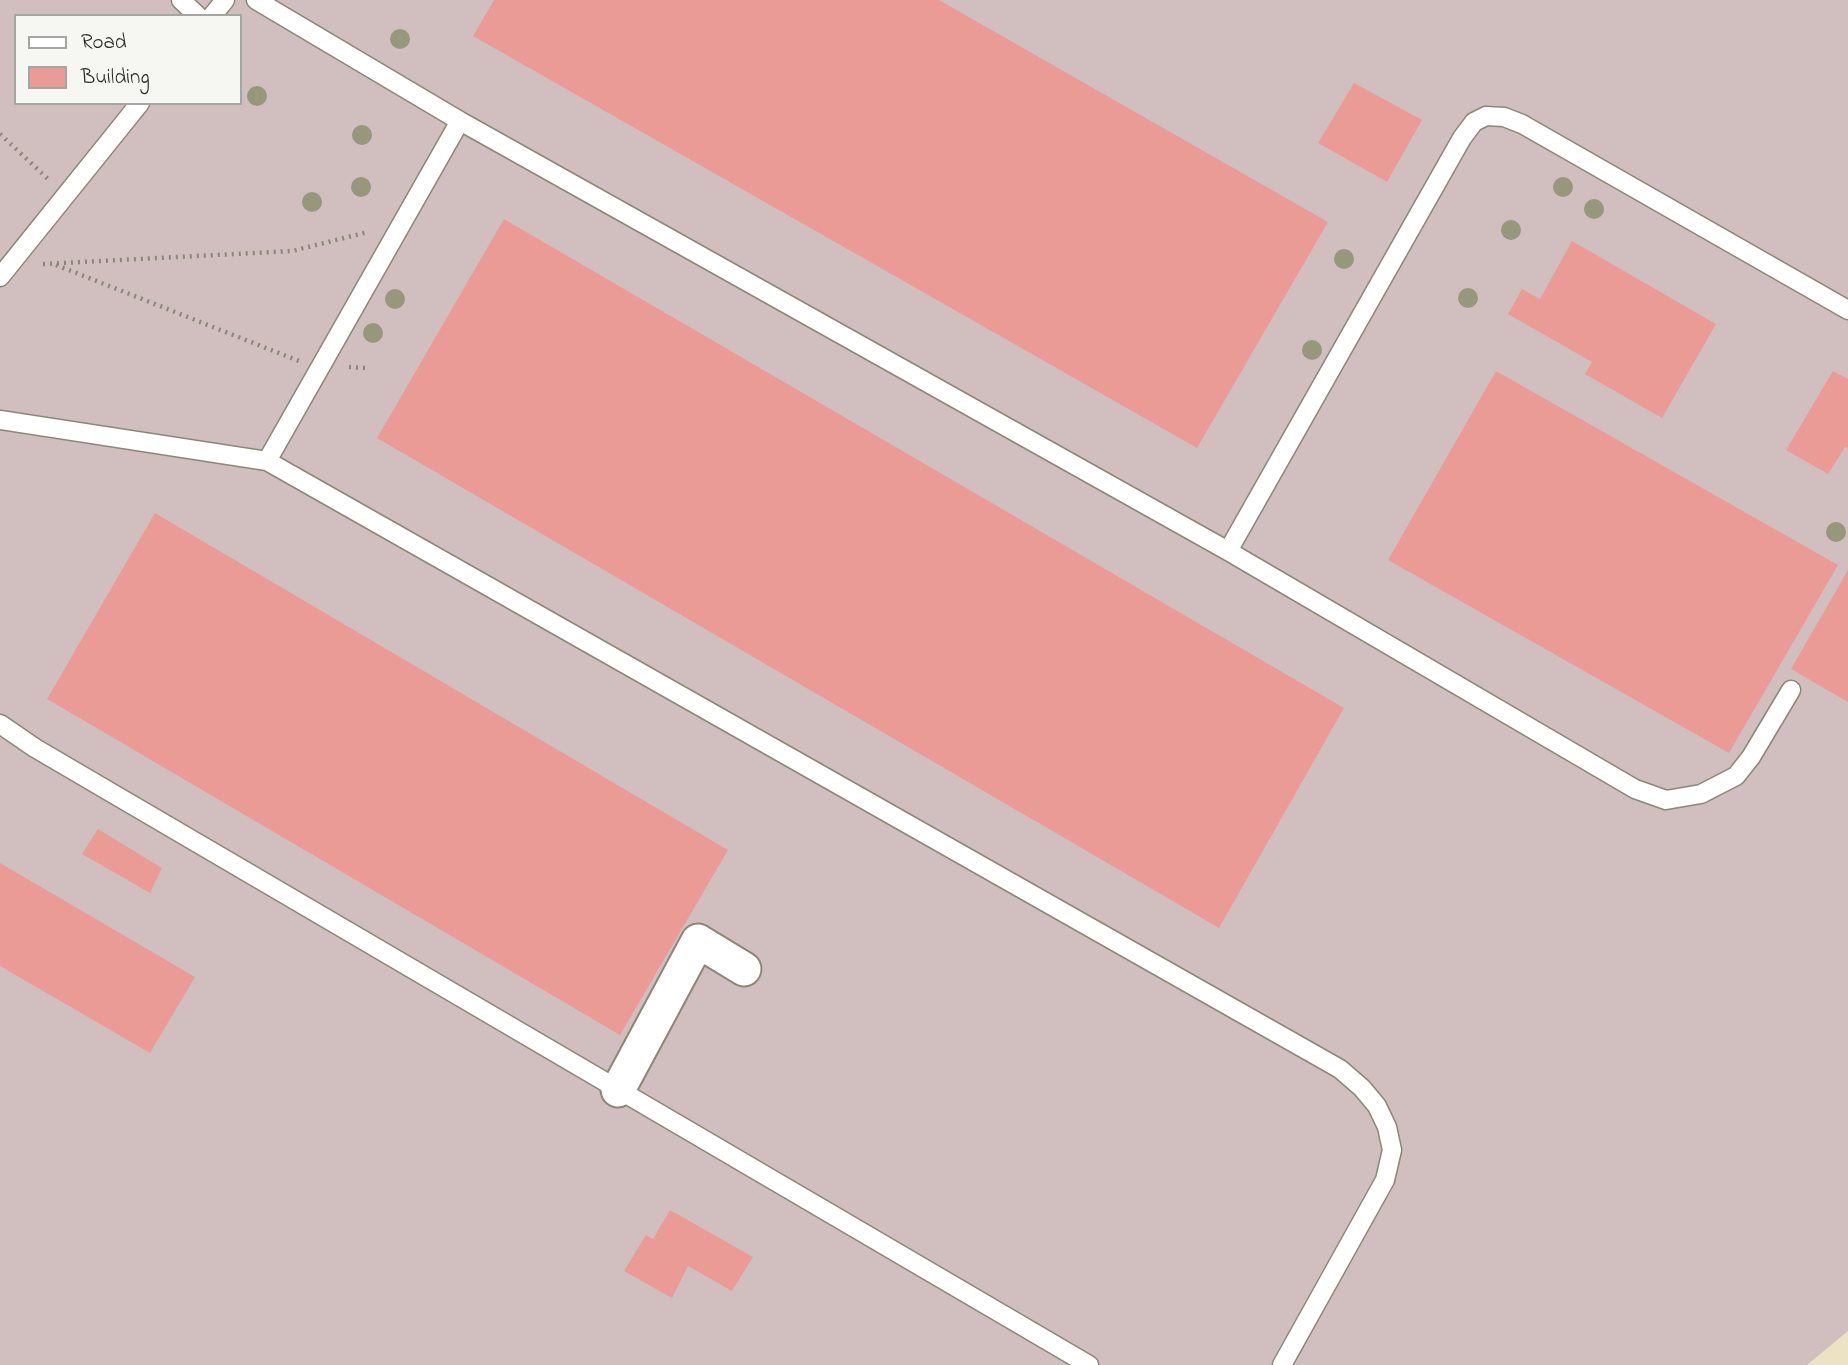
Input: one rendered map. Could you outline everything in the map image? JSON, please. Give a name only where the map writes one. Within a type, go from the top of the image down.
[{"type":"street","points":[[618,1090],[698,941],[744,969]]},
{"type":"lane","points":[[181,0],[196,14]]},
{"type":"lane","points":[[214,14],[225,0]]},
{"type":"lane","points":[[256,0],[460,121],[1228,551],[1635,789],[1666,800],[1701,794],[1736,776],[1751,757],[1791,690]]},
{"type":"lane","points":[[4,271],[138,105]]},
{"type":"lane","points":[[1228,551],[1462,138],[1474,122],[1486,116],[1504,117],[1522,124],[1848,310]]},
{"type":"lane","points":[[267,461],[460,121]]},
{"type":"lane","points":[[0,420],[267,461],[1340,1069],[1362,1088],[1377,1106],[1387,1127],[1392,1150],[1385,1180],[1282,1365]]},
{"type":"lane","points":[[0,724],[1089,1365]]},
{"type":"path","points":[[0,134],[47,178]]},
{"type":"path","points":[[4,271],[53,264],[292,251],[403,224]]},
{"type":"path","points":[[53,264],[308,364],[365,368]]},
{"type":"shaded area","points":[[0,0],[1848,0],[1848,1331],[1807,1365],[0,1365]]},
{"type":"building","points":[[494,0],[939,0],[1328,222],[1197,448],[473,36]]},
{"type":"building","points":[[1354,83],[1422,120],[1387,182],[1318,143]]},
{"type":"building","points":[[504,219],[1344,708],[1219,928],[377,438]]},
{"type":"building","points":[[1572,241],[1716,324],[1662,418],[1585,374],[1592,362],[1508,314],[1522,289],[1540,299]]},
{"type":"building","points":[[1496,371],[1838,565],[1729,753],[1388,560]]},
{"type":"building","points":[[1833,371],[1848,379],[1848,448],[1845,447],[1828,474],[1786,450]]},
{"type":"building","points":[[155,513],[728,850],[620,1035],[47,699]]},
{"type":"building","points":[[1848,570],[1848,702],[1791,669]]},
{"type":"building","points":[[98,829],[162,868],[150,893],[82,854]]},
{"type":"building","points":[[0,863],[195,977],[150,1053],[0,966]]},
{"type":"building","points":[[670,1210],[753,1257],[732,1291],[688,1266],[672,1298],[624,1271],[646,1235],[653,1239]]}]
